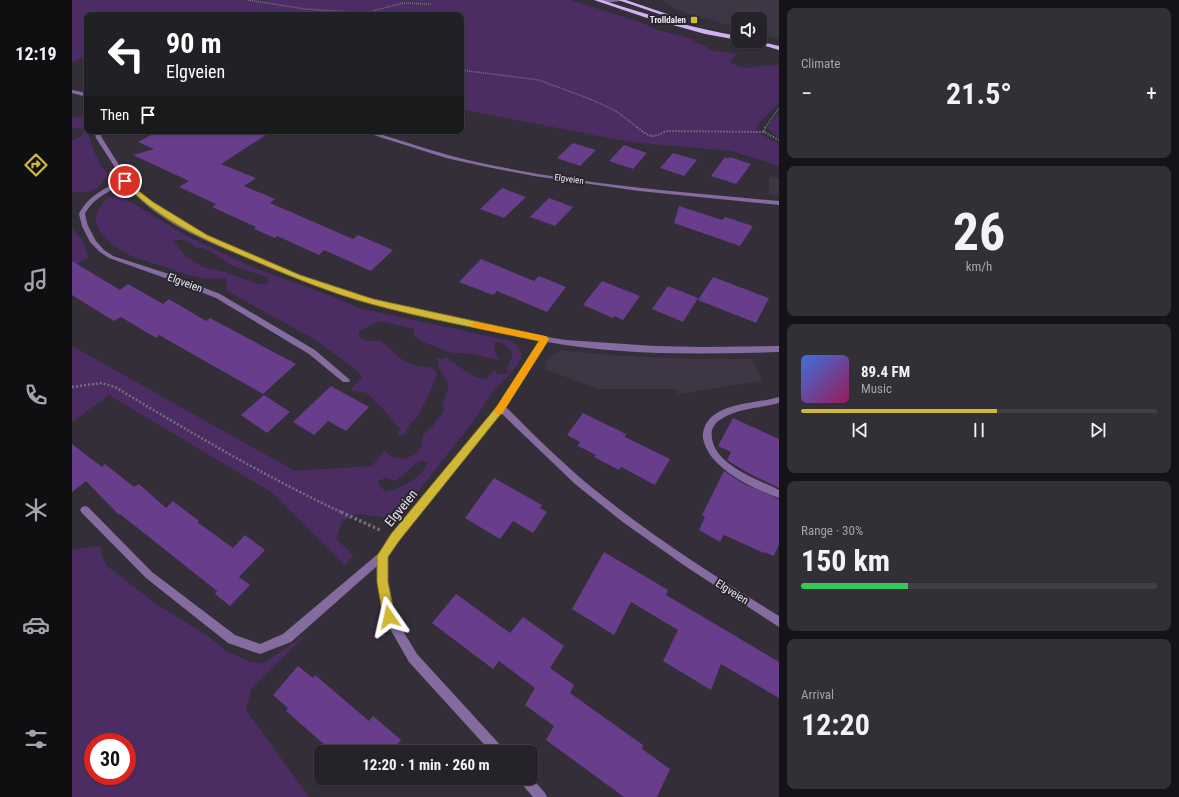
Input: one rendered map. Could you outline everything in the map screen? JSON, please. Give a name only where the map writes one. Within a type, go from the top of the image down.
[{"type":"main road","points":[[597,0],[605,1],[705,32],[731,36]]},
{"type":"main road","points":[[624,0],[726,35]]},
{"type":"main road","points":[[767,45],[779,48]]},
{"type":"street","points":[[605,1],[624,0]]},
{"type":"street","points":[[72,91],[84,95]]},
{"type":"street","points":[[98,134],[125,181],[137,193],[150,204],[204,237],[297,277],[372,301],[428,315],[545,339],[578,344],[666,349],[779,349]]},
{"type":"street","name":"Elgveien","points":[[374,134],[450,157],[498,168],[636,188],[779,203]]},
{"type":"street","name":"Elgveien","points":[[125,181],[107,189],[85,208],[82,214],[85,226],[93,242],[102,251],[111,257],[218,296],[312,352],[346,380]]},
{"type":"street","name":"Elgveien","points":[[86,510],[155,579],[232,639],[260,649],[287,638],[382,556],[395,537],[501,408],[545,339]]},
{"type":"street","points":[[779,400],[769,404],[724,413],[710,424],[707,431],[706,440],[717,460],[728,469],[779,494]]},
{"type":"street","name":"Elgveien","points":[[501,408],[551,457],[605,504],[705,576],[779,622]]},
{"type":"street","points":[[382,556],[383,582],[389,617],[413,658],[493,745]]},
{"type":"street","points":[[530,785],[541,797]]},
{"type":"path","points":[[248,0],[305,8],[353,12],[368,12],[403,3],[431,4]]},
{"type":"path","points":[[464,70],[539,80],[590,99],[616,111],[648,136],[657,136],[666,131],[764,132],[779,140]]},
{"type":"path","points":[[764,132],[765,126],[779,108]]},
{"type":"path","points":[[72,387],[101,383],[115,387],[218,449],[310,497],[395,537]]},
{"type":"shaded area","points":[[72,0],[570,0],[640,22],[658,30],[697,40],[691,41],[706,46],[709,50],[736,55],[730,62],[742,67],[748,68],[779,65],[779,103],[756,126],[756,129],[761,134],[779,144],[779,166],[732,151],[629,142],[464,110],[464,12],[84,12],[84,57],[73,62]]},
{"type":"shaded area","points":[[661,0],[779,0],[779,39],[767,36],[767,12],[731,12],[731,26],[678,10]]},
{"type":"shaded area","points":[[779,114],[779,138],[768,129],[769,124]]},
{"type":"shaded area","points":[[83,116],[84,129],[72,128],[72,118]]},
{"type":"shaded area","points":[[84,131],[84,134],[88,134],[94,152],[108,174],[97,188],[89,192],[72,192],[72,141],[82,135]]},
{"type":"shaded area","points":[[769,176],[779,178],[779,196],[769,195]]},
{"type":"shaded area","points":[[121,196],[185,235],[252,267],[334,297],[359,308],[511,341],[518,346],[522,356],[518,364],[491,394],[475,419],[424,484],[391,518],[358,514],[342,521],[336,539],[353,555],[345,565],[271,492],[109,395],[72,422],[72,346],[295,471],[372,466],[385,450],[391,457],[404,459],[416,454],[421,447],[423,435],[432,427],[445,409],[442,405],[449,385],[438,366],[436,358],[443,359],[446,357],[472,375],[485,379],[490,376],[494,368],[497,374],[501,375],[508,373],[507,368],[513,355],[510,349],[501,342],[495,342],[494,350],[499,360],[467,353],[452,353],[423,342],[414,335],[414,329],[380,321],[359,331],[359,337],[367,341],[381,341],[407,363],[430,367],[437,373],[432,388],[418,416],[410,424],[404,435],[396,436],[400,429],[367,393],[350,390],[362,377],[358,371],[314,339],[227,291],[226,278],[208,279],[189,275],[131,256],[114,246],[101,233],[95,221],[99,208],[107,198]],"holes":[[[172,240],[184,240],[196,247],[206,249],[233,266],[267,277],[269,281],[266,284],[258,284],[221,271],[202,267],[186,256]],[[418,462],[428,462],[421,473],[410,482],[398,488],[385,492],[377,481],[386,478],[395,481]]]},
{"type":"shaded area","points":[[72,229],[82,239],[88,257],[72,267]]},
{"type":"shaded area","points":[[560,350],[609,355],[690,359],[752,359],[762,381],[677,394],[677,389],[597,389],[545,369],[547,359]]},
{"type":"shaded area","points":[[100,546],[102,557],[107,566],[155,603],[206,635],[228,652],[251,662],[264,663],[307,634],[251,689],[246,710],[309,797],[72,797],[72,550]]},
{"type":"building","points":[[153,134],[267,134],[221,164],[256,178],[244,186],[275,199],[270,203],[353,239],[358,235],[393,250],[371,271],[324,250],[319,255],[277,236],[275,238],[254,229],[256,227],[212,207],[216,204],[179,187],[189,181],[133,155],[154,149],[138,142]]},
{"type":"building","points":[[573,143],[596,150],[580,166],[557,158]]},
{"type":"building","points":[[624,145],[647,153],[633,169],[609,161]]},
{"type":"building","points":[[673,153],[697,160],[684,176],[660,168]]},
{"type":"building","points":[[725,157],[728,159],[730,157],[751,164],[736,184],[711,176]]},
{"type":"building","points":[[502,188],[526,197],[504,218],[480,209]]},
{"type":"building","points":[[549,198],[573,207],[555,226],[530,217]]},
{"type":"building","points":[[679,206],[722,220],[725,217],[753,226],[740,246],[674,223]]},
{"type":"building","points":[[481,259],[534,281],[539,276],[566,287],[547,312],[497,291],[493,295],[459,282]]},
{"type":"building","points":[[72,261],[120,290],[128,284],[163,304],[169,299],[206,321],[210,318],[296,364],[263,394],[159,335],[156,338],[121,317],[114,321],[72,295]]},
{"type":"building","points":[[713,277],[769,298],[756,323],[698,300]]},
{"type":"building","points":[[602,281],[640,296],[623,320],[614,316],[613,318],[583,305]]},
{"type":"building","points":[[668,286],[698,298],[683,322],[652,309]]},
{"type":"building","points":[[331,386],[369,407],[346,431],[328,421],[314,435],[293,422]]},
{"type":"building","points":[[264,395],[290,412],[267,433],[241,415]]},
{"type":"building","points":[[583,413],[626,434],[625,437],[670,459],[655,485],[621,467],[619,470],[594,457],[596,455],[578,446],[580,442],[567,435]]},
{"type":"building","points":[[733,418],[779,439],[779,488],[750,474],[727,460],[731,452],[718,446]]},
{"type":"building","points":[[72,444],[102,467],[105,464],[134,487],[139,484],[166,508],[173,501],[199,521],[197,522],[233,548],[245,535],[265,550],[239,577],[250,585],[230,606],[215,594],[217,591],[120,514],[119,515],[86,481],[72,492]]},
{"type":"building","points":[[724,471],[744,484],[779,499],[779,544],[774,556],[724,535],[720,542],[699,530],[705,517],[702,515]]},
{"type":"building","points":[[494,478],[542,505],[540,508],[547,512],[533,533],[513,521],[500,539],[465,518]]},
{"type":"building","points":[[604,552],[668,590],[666,595],[779,662],[779,698],[721,664],[711,690],[663,661],[678,630],[631,602],[614,635],[572,609]]},
{"type":"building","points":[[456,594],[510,633],[523,617],[564,646],[550,668],[574,685],[570,693],[643,745],[642,749],[670,769],[657,797],[624,797],[546,740],[554,726],[525,705],[535,688],[499,661],[493,669],[432,623]]},
{"type":"building","points":[[298,666],[313,678],[315,675],[369,721],[373,716],[401,740],[397,745],[325,745],[286,711],[288,708],[273,695]]},
{"type":"slow traffic","points":[[475,325],[545,339],[536,355],[498,411]]},
{"type":"place","name":"Trolldalen","points":[[694,20]]},
{"type":"route","points":[[125,181],[150,204],[204,237],[297,277],[372,301],[420,313],[545,339],[501,408],[395,537],[382,556],[383,582],[389,617]]}]
